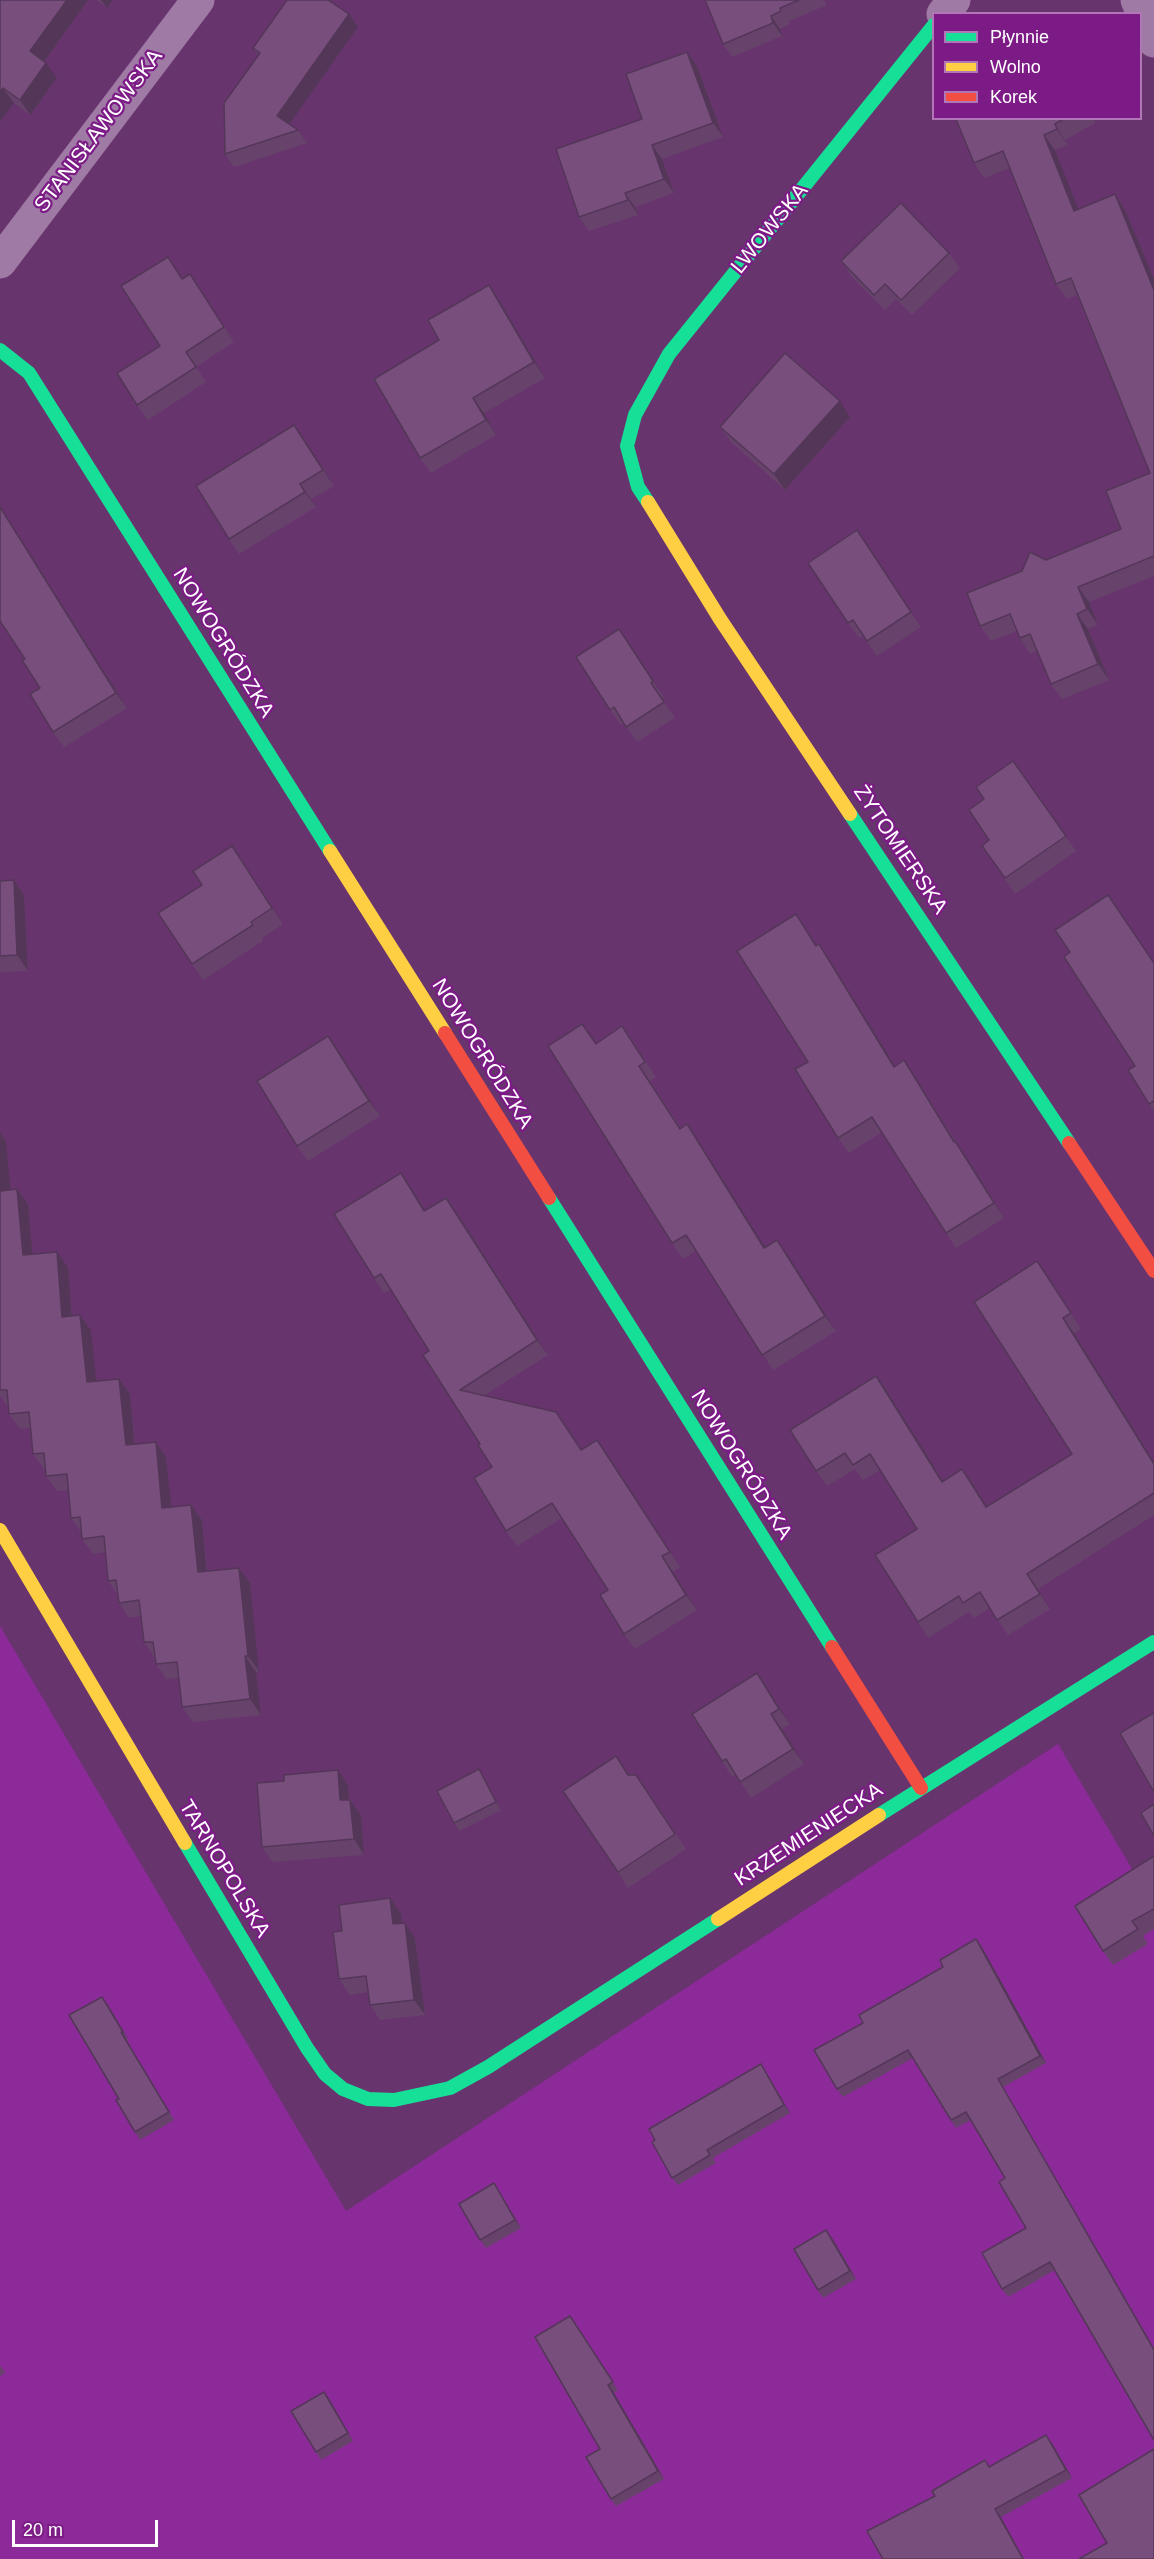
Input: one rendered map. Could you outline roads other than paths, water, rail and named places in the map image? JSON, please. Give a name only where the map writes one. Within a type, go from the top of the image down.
[{"type":"street","name":"STANISŁAWOWSKA","points":[[5,244],[198,0]]},
{"type":"street","points":[[945,12],[954,0]]},
{"type":"street","points":[[1142,12],[1154,41]]},
{"type":"street","name":"LWOWSKA","points":[[627,446],[635,415],[669,354],[932,26]]},
{"type":"street","name":"NOWOGRÓDZKA","points":[[0,350],[29,373],[921,1788]]},
{"type":"street","name":"ŻYTOMIERSKA","points":[[627,446],[638,487],[720,619],[1154,1271]]},
{"type":"street","name":"TARNOPOLSKA","points":[[0,1530],[281,2006],[325,2074],[343,2089],[368,2099],[394,2100],[421,2097],[450,2088],[488,2067]]},
{"type":"street","name":"KRZEMIENIECKA","points":[[488,2067],[921,1788],[1154,1642]]}]
